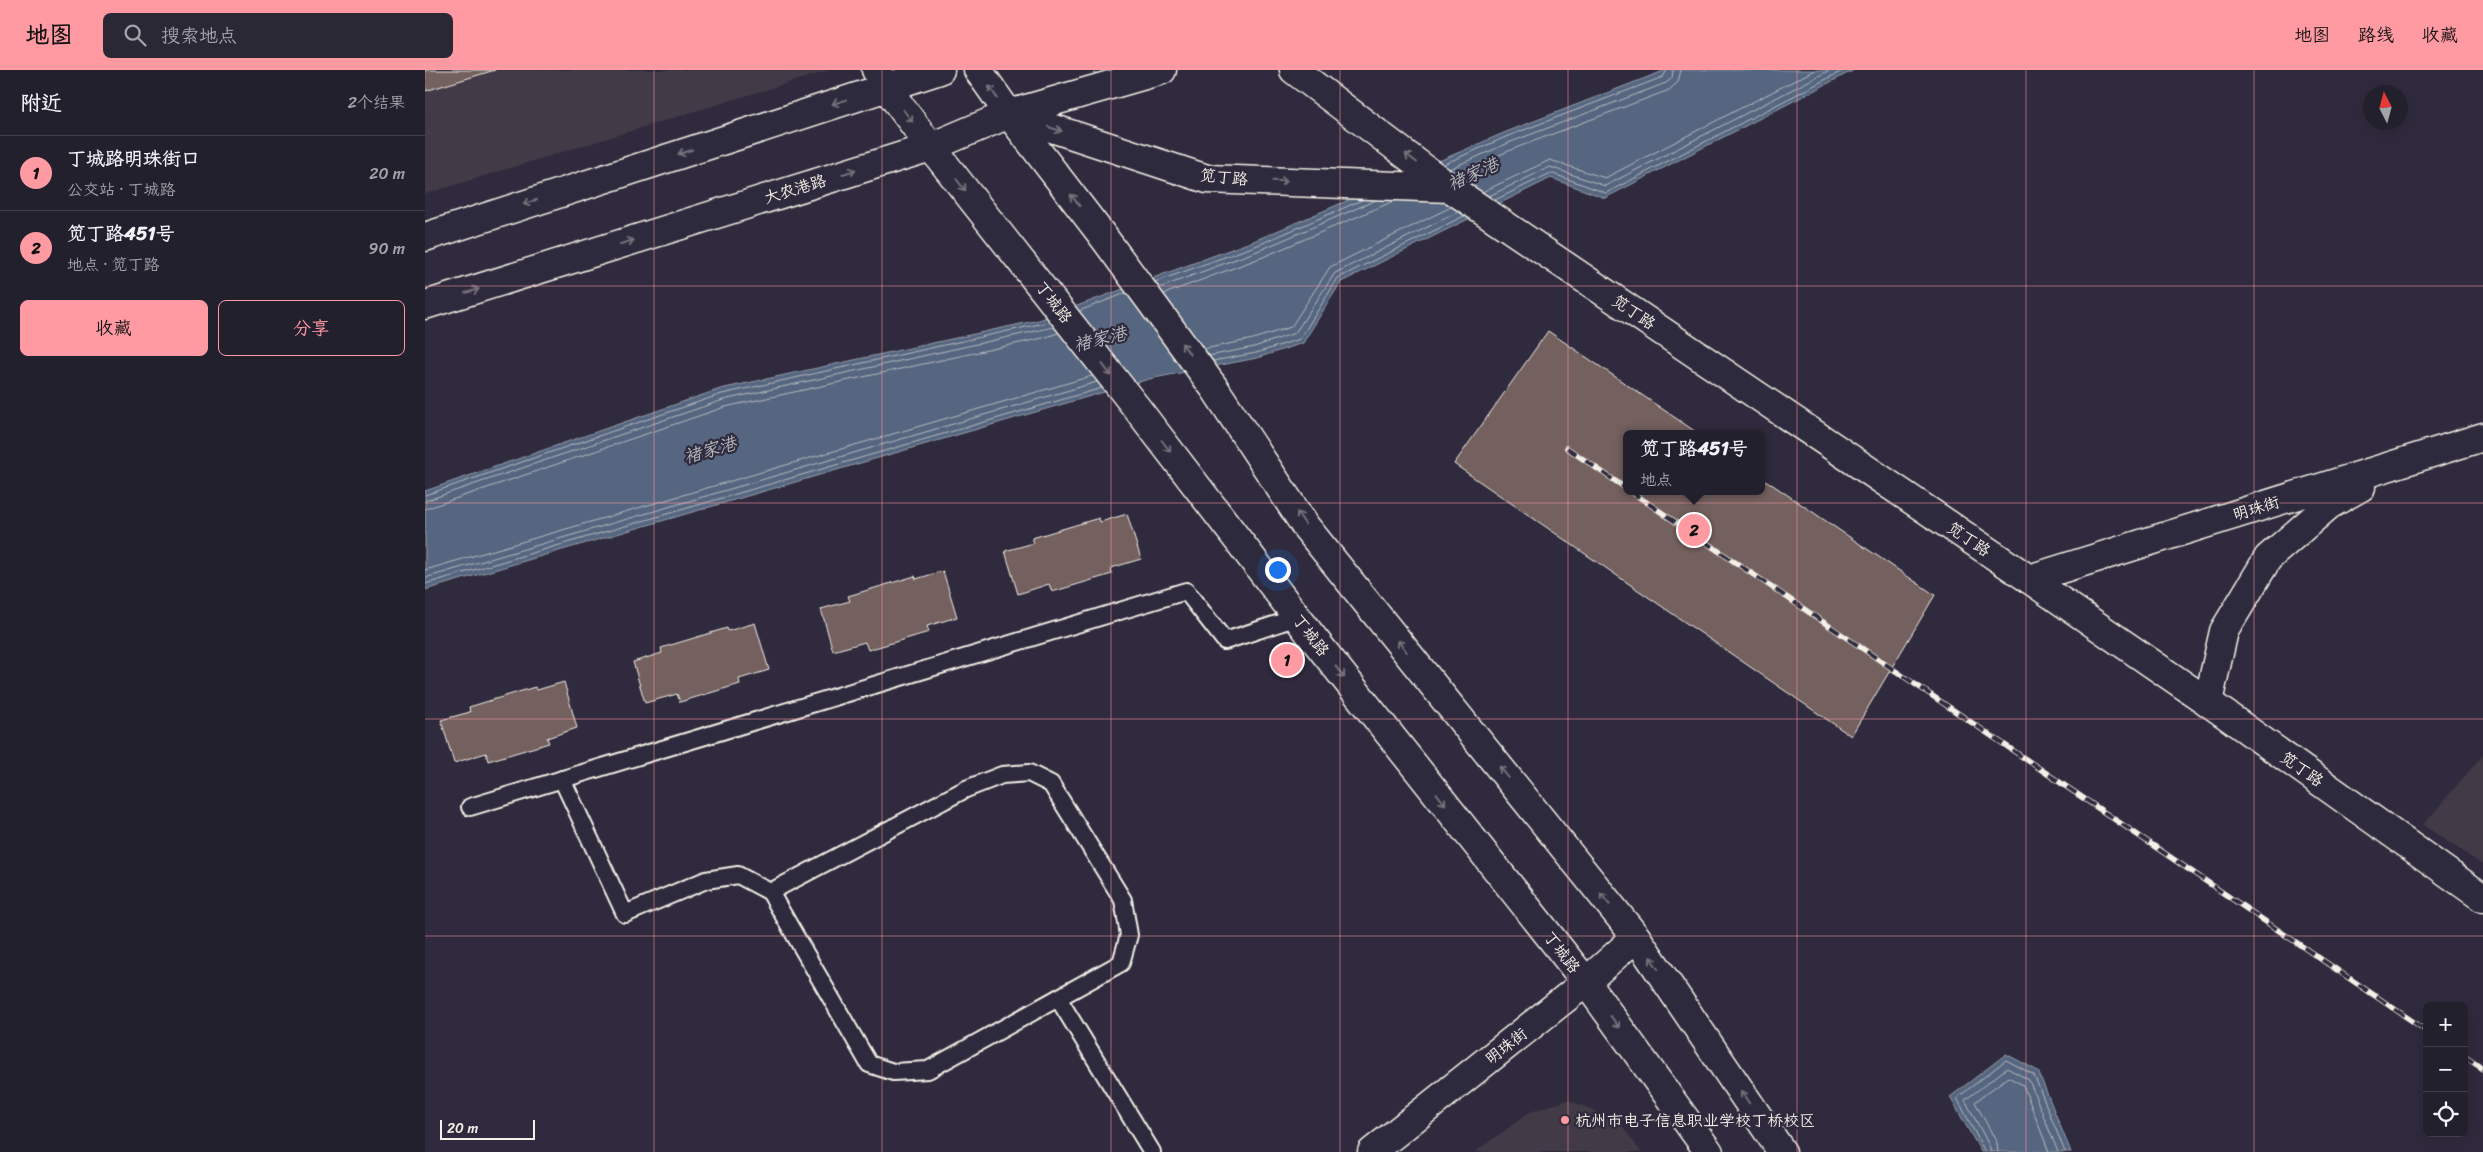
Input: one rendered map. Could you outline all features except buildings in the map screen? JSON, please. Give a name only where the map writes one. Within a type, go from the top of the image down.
[{"type":"main road","points":[[425,237],[881,78],[940,70]]},
{"type":"main road","points":[[978,70],[1215,389],[1306,527],[1636,937],[1782,1152]]},
{"type":"main road","name":"大农港路","points":[[425,305],[931,147],[1009,114],[1162,70]]},
{"type":"main road","name":"笕丁路","points":[[1294,70],[1449,188],[2029,579],[2208,702],[2483,898]]},
{"type":"main road","name":"丁城路","points":[[881,78],[931,147],[1137,407],[1298,617],[1586,982],[1709,1152]]},
{"type":"main road","name":"笕丁路","points":[[1009,114],[1207,179],[1449,188]]},
{"type":"main road","name":"明珠街","points":[[2029,579],[2483,437]]},
{"type":"main road","points":[[2208,702],[2224,631],[2268,558],[2329,505],[2417,458]]},
{"type":"main road","name":"明珠街","points":[[1372,1152],[1586,982],[1636,937]]},
{"type":"lane","points":[[470,807],[1186,591],[1225,641],[1298,617]]},
{"type":"lane","points":[[562,779],[625,914],[705,880],[738,875],[770,892],[869,1064],[893,1072],[928,1070],[1121,963],[1129,935],[1123,900],[1051,784],[1029,773],[1003,775],[966,789],[770,892]]},
{"type":"lane","points":[[1058,998],[1152,1152]]},
{"type":"shaded area","points":[[425,70],[830,70],[425,194]]},
{"type":"shaded area","points":[[2483,755],[2483,865],[2423,825]]},
{"type":"shaded area","name":"杭州市电子信息职业学校丁桥校区","points":[[1568,1100],[1595,1111],[1623,1127],[1641,1152],[1475,1152],[1530,1112]]},
{"type":"water","name":"褚家港","points":[[1666,70],[1854,70],[1605,198],[1551,178],[1341,282],[1303,343],[1257,358],[1149,379],[425,590],[425,491],[720,389],[1039,320],[1256,240],[1506,132]]},
{"type":"water","points":[[2006,1054],[2038,1071],[2071,1152],[1981,1152],[1950,1097]]},
{"type":"railway","points":[[1567,448],[1623,486]]},
{"type":"railway","points":[[1636,495],[2423,1028]]},
{"type":"railway","points":[[2468,1059],[2483,1069]]},
{"type":"place","name":"笕丁路451号","points":[[1694,530]]},
{"type":"place","name":"丁城路明珠街口","points":[[1287,660]]},
{"type":"place","name":"杭州市电子信息职业学校丁桥校区","points":[[1565,1120]]}]
